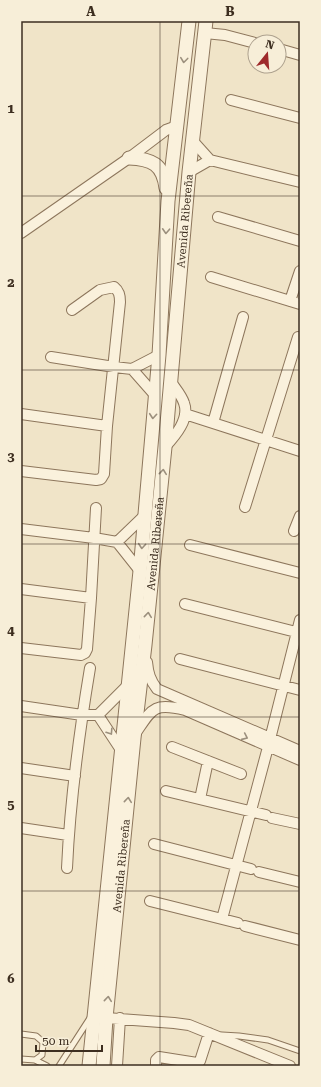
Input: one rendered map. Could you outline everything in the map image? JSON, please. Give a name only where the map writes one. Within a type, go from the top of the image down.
[{"type":"street","name":"Avenida Ribereña","points":[[89,1066],[140,571],[154,394],[159,355],[168,201],[188,21]]},
{"type":"street","name":"Avenida Ribereña","points":[[103,1066],[106,1018],[134,736],[165,448],[192,140],[205,27]]},
{"type":"street","points":[[205,27],[225,35],[247,41]]},
{"type":"street","points":[[287,51],[300,55]]},
{"type":"street","points":[[231,100],[300,118]]},
{"type":"street","points":[[21,233],[129,158],[166,130],[177,126]]},
{"type":"street","points":[[192,140],[210,160],[300,182]]},
{"type":"street","points":[[129,158],[150,161],[160,168],[165,176],[168,201]]},
{"type":"street","points":[[189,172],[210,160]]},
{"type":"street","points":[[218,217],[300,241]]},
{"type":"street","points":[[211,277],[295,302],[300,271]]},
{"type":"street","points":[[21,471],[96,480],[101,478],[104,474],[107,426],[120,302],[118,291],[114,287],[100,290],[72,310]]},
{"type":"street","points":[[213,423],[243,317]]},
{"type":"street","points":[[245,507],[298,337]]},
{"type":"street","points":[[51,357],[132,369],[159,355]]},
{"type":"street","points":[[132,369],[154,394]]},
{"type":"street","points":[[165,448],[179,431],[185,414],[185,404],[171,382]]},
{"type":"street","points":[[21,414],[107,426]]},
{"type":"street","points":[[185,414],[300,451]]},
{"type":"street","points":[[21,648],[80,655],[85,653],[87,649],[91,598],[96,508]]},
{"type":"street","points":[[117,542],[144,516]]},
{"type":"street","points":[[294,532],[300,516]]},
{"type":"street","points":[[21,529],[117,542],[140,571]]},
{"type":"street","points":[[190,545],[300,573]]},
{"type":"street","points":[[21,590],[91,598]]},
{"type":"street","points":[[185,604],[299,633]]},
{"type":"street","points":[[222,919],[283,686],[299,633],[300,620]]},
{"type":"street","points":[[145,645],[148,673],[150,680],[157,689],[269,743],[300,760]]},
{"type":"street","points":[[180,658],[300,690]]},
{"type":"street","points":[[67,868],[68,835],[82,715],[90,668]]},
{"type":"street","points":[[21,706],[82,715],[98,714],[128,685]]},
{"type":"street","points":[[157,689],[157,708]]},
{"type":"street","points":[[134,736],[150,712],[157,708],[172,707],[185,710],[269,743],[300,751]]},
{"type":"street","points":[[98,714],[121,750]]},
{"type":"street","points":[[172,747],[241,774]]},
{"type":"street","points":[[200,799],[208,761]]},
{"type":"street","points":[[21,768],[75,776]]},
{"type":"street","points":[[166,791],[300,824]]},
{"type":"street","points":[[21,828],[68,835]]},
{"type":"street","points":[[154,844],[300,882]]},
{"type":"street","points":[[150,901],[300,940]]},
{"type":"street","points":[[106,1018],[189,1025],[290,1066]]},
{"type":"street","points":[[117,1066],[120,1018]]},
{"type":"street","points":[[156,1066],[156,1060],[159,1057],[197,1063],[200,1061],[212,1034]]},
{"type":"lane","points":[[59,1066],[94,1010]]},
{"type":"lane","points":[[21,1034],[36,1036],[43,1042],[42,1054],[35,1060]]},
{"type":"lane","points":[[212,1034],[268,1040],[300,1051]]},
{"type":"lane","points":[[21,1059],[35,1060],[47,1066]]}]
